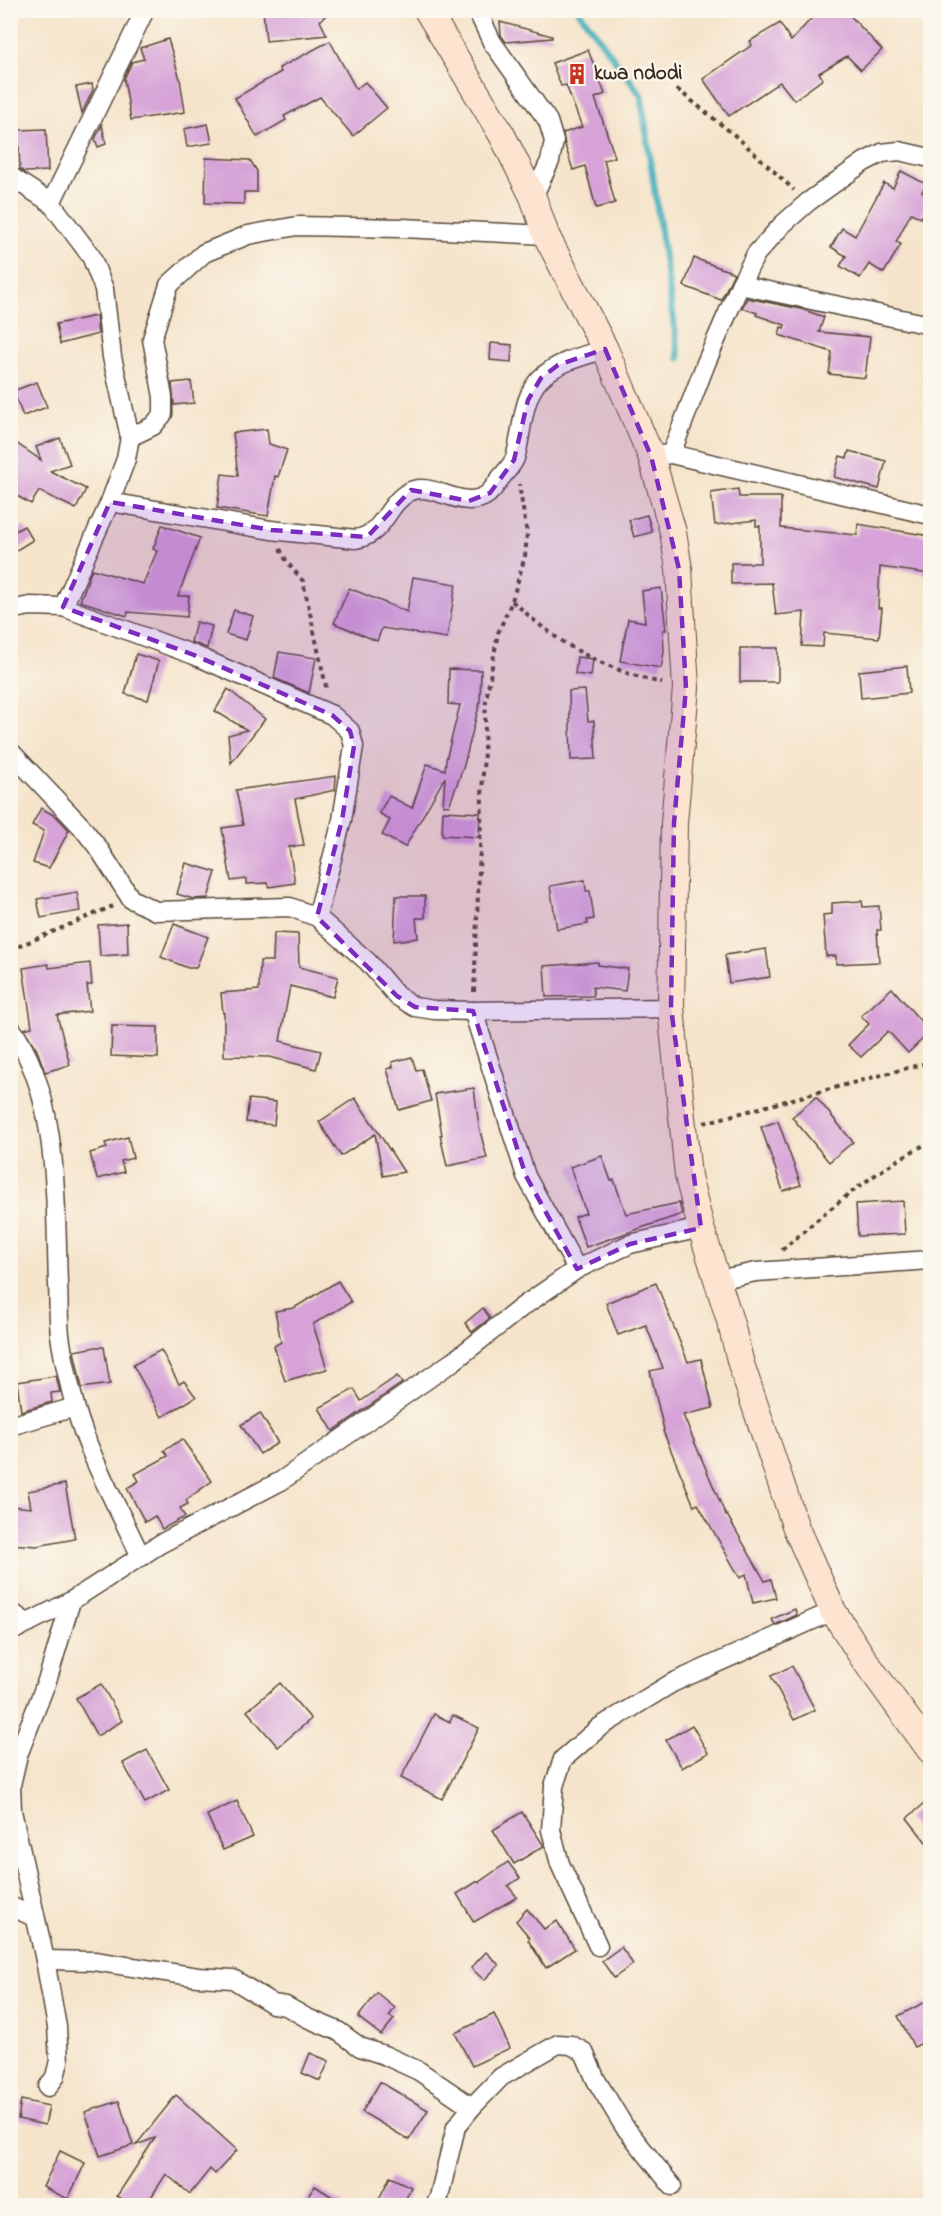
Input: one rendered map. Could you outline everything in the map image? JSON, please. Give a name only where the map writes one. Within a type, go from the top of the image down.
[{"type":"street","points":[[51,203],[145,10]]},
{"type":"street","points":[[427,10],[502,135],[533,196],[546,235],[661,455],[677,560],[686,688],[674,823],[671,1008],[688,1176],[741,1364],[796,1528],[833,1611],[863,1658],[929,1745]]},
{"type":"street","points":[[477,10],[492,42],[548,122],[554,141],[550,161],[533,196]]},
{"type":"street","points":[[661,455],[756,254],[782,225],[808,202],[864,162],[882,153],[900,150],[930,158]]},
{"type":"street","points":[[10,176],[51,203],[91,256],[104,289],[112,357],[130,437],[126,459],[110,502],[63,607]]},
{"type":"street","points":[[130,437],[153,426],[163,414],[163,397],[152,339],[169,285],[204,253],[248,235],[297,226],[546,235]]},
{"type":"street","points":[[740,285],[930,325]]},
{"type":"street","points":[[110,502],[271,530],[356,539],[367,537],[376,530],[402,496],[411,490],[421,489],[469,501],[490,493],[514,460],[528,400],[541,378],[558,365],[604,349]]},
{"type":"street","points":[[661,455],[930,515]]},
{"type":"street","points":[[10,610],[30,606],[63,607],[194,655],[332,715],[350,731],[354,746],[342,820],[317,917]]},
{"type":"street","points":[[10,751],[87,834],[131,899],[156,910],[290,907],[317,917],[368,962],[397,996],[415,1006],[434,1010],[671,1008]]},
{"type":"street","points":[[473,1011],[526,1176],[577,1269]]},
{"type":"street","points":[[10,1027],[18,1037],[33,1067],[47,1127],[55,1204],[60,1334],[75,1407],[93,1453],[141,1557]]},
{"type":"street","points":[[10,1632],[71,1601],[160,1544],[280,1481],[455,1360],[522,1307],[577,1269],[630,1244],[701,1228]]},
{"type":"street","points":[[717,1280],[756,1272],[930,1260]]},
{"type":"street","points":[[10,1426],[75,1407]]},
{"type":"street","points":[[48,2087],[55,2077],[59,2061],[59,2046],[45,1959],[12,1810],[11,1785],[18,1755],[48,1678],[71,1601]]},
{"type":"street","points":[[10,1611],[27,1623]]},
{"type":"street","points":[[598,1946],[560,1864],[551,1830],[554,1786],[563,1759],[600,1727],[672,1683],[833,1611]]},
{"type":"street","points":[[10,1906],[34,1917]]},
{"type":"street","points":[[45,1959],[94,1961],[198,1977],[233,1979],[273,2004],[286,2006],[338,2031],[360,2047],[419,2071],[472,2107]]},
{"type":"street","points":[[435,2205],[456,2127],[501,2078],[558,2044],[571,2044],[584,2052],[596,2080],[624,2126],[672,2186]]},
{"type":"path","points":[[677,88],[738,138],[808,202]]},
{"type":"path","points":[[473,1011],[486,700],[498,633],[512,601],[525,556],[527,534],[514,460]]},
{"type":"path","points":[[271,530],[286,562],[303,581],[332,715]]},
{"type":"path","points":[[512,601],[549,632],[584,653],[642,679],[686,688]]},
{"type":"path","points":[[10,951],[131,899]]},
{"type":"path","points":[[683,1129],[930,1062]]},
{"type":"path","points":[[756,1272],[839,1201],[901,1158],[930,1142]]},
{"type":"highlighted area","points":[[605,349],[651,456],[679,569],[686,688],[674,823],[671,1008],[701,1228],[630,1244],[577,1269],[526,1176],[473,1011],[415,1007],[397,996],[317,917],[342,820],[354,746],[350,731],[332,715],[194,655],[63,607],[110,502],[271,530],[367,537],[411,490],[469,501],[490,493],[514,460],[528,400],[541,378],[558,365]]},
{"type":"building","points":[[263,10],[331,10],[320,21],[327,35],[266,41]]},
{"type":"building","points":[[819,10],[845,10],[882,50],[861,70],[847,56],[819,73],[823,79],[794,100],[780,82],[729,116],[703,79],[752,45],[750,41],[780,23],[791,41]]},
{"type":"building","points":[[500,22],[552,36],[552,38],[506,42],[501,35]]},
{"type":"building","points":[[168,39],[180,79],[185,112],[131,120],[124,79],[132,62],[144,59],[140,48]]},
{"type":"building","points":[[330,41],[356,89],[365,82],[387,108],[353,136],[320,97],[284,116],[286,120],[257,137],[235,98],[281,72],[279,68]]},
{"type":"building","points":[[588,50],[605,94],[595,98],[615,157],[604,160],[615,203],[596,208],[585,166],[573,170],[565,145],[563,133],[582,127],[566,85],[561,86],[552,63]]},
{"type":"building","points":[[92,84],[93,90],[82,113],[76,87]]},
{"type":"building","points":[[208,124],[212,143],[187,147],[184,129]]},
{"type":"building","points":[[102,125],[106,144],[98,147],[95,139]]},
{"type":"building","points":[[46,129],[48,171],[24,172],[20,169],[18,130]]},
{"type":"building","points":[[206,158],[250,160],[257,171],[257,192],[244,192],[244,204],[205,203]]},
{"type":"building","points":[[901,171],[926,184],[922,192],[930,196],[930,199],[921,218],[911,213],[896,242],[901,244],[884,273],[869,264],[860,278],[840,266],[846,256],[831,247],[842,228],[855,236],[884,183],[893,188]]},
{"type":"building","points":[[694,258],[734,273],[721,300],[684,286]]},
{"type":"building","points":[[747,298],[801,309],[824,317],[819,332],[870,337],[865,378],[829,374],[832,352],[779,335],[781,327],[784,328],[785,325],[742,308]]},
{"type":"building","points":[[96,316],[98,334],[60,344],[56,324]]},
{"type":"building","points":[[491,343],[512,345],[511,362],[490,360]]},
{"type":"building","points":[[191,381],[194,403],[174,405],[172,383]]},
{"type":"building","points":[[37,382],[47,407],[23,416],[13,391]]},
{"type":"building","points":[[267,429],[269,444],[287,450],[278,477],[275,476],[268,516],[217,508],[222,474],[238,476],[233,433]]},
{"type":"building","points":[[60,438],[70,464],[50,471],[86,489],[76,509],[39,491],[31,504],[10,492],[10,439],[41,460],[36,447]]},
{"type":"building","points":[[849,451],[886,461],[879,489],[834,477],[840,456],[847,458]]},
{"type":"building","points":[[738,489],[739,497],[781,497],[781,528],[857,535],[858,524],[930,536],[930,574],[880,567],[878,608],[882,608],[879,638],[824,633],[823,647],[802,646],[804,612],[776,615],[772,583],[731,584],[731,563],[760,563],[760,526],[756,526],[756,520],[715,525],[711,493]]},
{"type":"building","points":[[647,515],[652,532],[634,537],[629,520]]},
{"type":"building","points":[[162,525],[200,538],[178,596],[189,596],[187,617],[128,612],[127,616],[80,601],[92,569],[143,584],[157,551],[153,549]]},
{"type":"building","points":[[24,526],[33,540],[10,554],[10,534]]},
{"type":"building","points":[[413,577],[456,584],[447,638],[382,628],[377,641],[334,623],[349,588],[407,612]]},
{"type":"building","points":[[661,588],[666,630],[663,630],[664,652],[661,668],[620,661],[628,619],[645,622],[642,591]]},
{"type":"building","points":[[234,610],[253,616],[246,640],[226,634]]},
{"type":"building","points":[[196,622],[212,626],[207,648],[191,642]]},
{"type":"building","points":[[740,648],[778,648],[778,682],[740,682]]},
{"type":"building","points":[[279,652],[316,658],[309,693],[274,678]]},
{"type":"building","points":[[136,654],[159,661],[148,700],[125,694]]},
{"type":"building","points":[[577,657],[593,659],[591,676],[575,674]]},
{"type":"building","points":[[907,666],[909,693],[861,698],[859,671]]},
{"type":"building","points":[[449,669],[481,670],[480,702],[464,765],[449,806],[443,805],[445,777],[405,847],[382,835],[390,820],[379,813],[389,796],[412,808],[427,764],[445,770],[460,705],[448,704]]},
{"type":"building","points":[[228,689],[265,719],[231,763],[228,735],[247,730],[215,711]]},
{"type":"building","points":[[585,690],[588,721],[594,721],[596,759],[571,760],[569,691]]},
{"type":"building","points":[[336,776],[335,790],[295,799],[304,845],[289,847],[295,883],[269,887],[268,883],[246,884],[246,879],[231,881],[222,828],[243,825],[236,790]]},
{"type":"building","points":[[41,808],[57,817],[69,830],[49,868],[33,863],[44,831],[32,825]]},
{"type":"building","points":[[443,811],[480,813],[479,837],[442,835]]},
{"type":"building","points":[[186,863],[216,872],[208,898],[193,899],[177,894]]},
{"type":"building","points":[[585,880],[586,891],[590,891],[594,919],[587,920],[588,924],[557,929],[550,886]]},
{"type":"building","points":[[77,892],[80,911],[41,918],[37,899]]},
{"type":"building","points":[[396,896],[425,896],[425,918],[416,918],[418,938],[394,941]]},
{"type":"building","points":[[862,901],[863,907],[879,906],[881,930],[877,930],[879,962],[836,964],[836,956],[826,956],[823,915],[832,914],[832,903]]},
{"type":"building","points":[[127,923],[128,954],[100,956],[98,925]]},
{"type":"building","points":[[174,924],[208,937],[196,968],[188,968],[161,957]]},
{"type":"building","points":[[274,933],[298,934],[299,967],[338,977],[333,997],[290,986],[280,1041],[321,1051],[316,1069],[270,1057],[224,1056],[224,1013],[221,993],[259,990],[260,961],[273,961]]},
{"type":"building","points":[[766,949],[770,977],[729,983],[725,955]]},
{"type":"building","points":[[598,962],[598,965],[628,969],[625,991],[593,987],[593,996],[546,997],[544,966]]},
{"type":"building","points":[[90,963],[92,985],[87,985],[90,1011],[57,1015],[70,1065],[45,1072],[37,1050],[24,1029],[32,1027],[23,968],[48,964],[49,968]]},
{"type":"building","points":[[892,988],[930,1032],[908,1053],[888,1031],[861,1057],[848,1045],[869,1024],[861,1016]]},
{"type":"building","points":[[112,1026],[158,1027],[158,1058],[111,1056]]},
{"type":"building","points":[[412,1057],[416,1070],[422,1069],[431,1101],[399,1110],[387,1069],[393,1067],[392,1062]]},
{"type":"building","points":[[474,1088],[479,1127],[487,1158],[447,1166],[440,1135],[442,1135],[435,1094]]},
{"type":"building","points":[[816,1097],[853,1142],[829,1162],[792,1117]]},
{"type":"building","points":[[355,1098],[404,1172],[383,1176],[375,1134],[341,1156],[319,1122]]},
{"type":"building","points":[[249,1099],[276,1102],[274,1125],[246,1122]]},
{"type":"building","points":[[778,1121],[801,1185],[783,1191],[761,1127]]},
{"type":"building","points":[[128,1137],[133,1158],[121,1161],[124,1172],[97,1179],[90,1153],[107,1148],[105,1143]]},
{"type":"building","points":[[602,1156],[611,1181],[614,1180],[626,1214],[679,1203],[682,1214],[586,1247],[575,1217],[586,1213],[570,1167]]},
{"type":"building","points":[[903,1201],[905,1234],[858,1236],[856,1204]]},
{"type":"building","points":[[338,1281],[351,1302],[313,1324],[327,1369],[285,1381],[274,1346],[281,1342],[275,1311],[294,1308]]},
{"type":"building","points":[[656,1283],[688,1362],[701,1359],[713,1408],[683,1415],[726,1516],[765,1581],[771,1579],[776,1598],[753,1603],[746,1574],[740,1578],[698,1504],[694,1506],[663,1431],[650,1371],[663,1368],[646,1325],[618,1335],[606,1303]]},
{"type":"building","points":[[483,1308],[490,1318],[472,1332],[465,1323]]},
{"type":"building","points":[[104,1347],[110,1384],[82,1388],[74,1351]]},
{"type":"building","points":[[161,1350],[179,1384],[184,1381],[196,1397],[162,1417],[133,1365]]},
{"type":"building","points":[[56,1376],[60,1392],[51,1393],[52,1402],[21,1411],[17,1382]]},
{"type":"building","points":[[397,1376],[402,1383],[333,1431],[319,1408],[354,1389],[361,1401]]},
{"type":"building","points":[[260,1413],[278,1443],[260,1454],[241,1425]]},
{"type":"building","points":[[182,1439],[212,1481],[186,1500],[188,1504],[180,1508],[185,1517],[162,1529],[155,1516],[145,1522],[127,1488],[139,1481],[135,1474],[168,1456],[164,1451]]},
{"type":"building","points":[[65,1484],[75,1539],[37,1546],[10,1544],[10,1506],[31,1508],[28,1491]]},
{"type":"building","points":[[795,1609],[797,1615],[775,1625],[772,1619]]},
{"type":"building","points":[[792,1666],[815,1710],[794,1720],[771,1676]]},
{"type":"building","points":[[280,1683],[311,1719],[278,1747],[247,1711]]},
{"type":"building","points":[[101,1684],[122,1721],[97,1736],[76,1698]]},
{"type":"building","points":[[434,1714],[450,1722],[453,1715],[479,1728],[442,1799],[401,1778]]},
{"type":"building","points":[[692,1725],[708,1753],[682,1768],[666,1740]]},
{"type":"building","points":[[147,1750],[169,1790],[145,1803],[123,1763]]},
{"type":"building","points":[[930,1799],[930,1847],[907,1818]]},
{"type":"building","points":[[237,1801],[253,1837],[223,1850],[207,1815]]},
{"type":"building","points":[[522,1812],[544,1846],[514,1864],[493,1830]]},
{"type":"building","points":[[508,1862],[520,1878],[508,1886],[517,1897],[474,1922],[457,1894]]},
{"type":"building","points":[[527,1909],[544,1929],[557,1921],[575,1949],[546,1968],[528,1940],[530,1938],[516,1921]]},
{"type":"building","points":[[621,1947],[633,1964],[614,1978],[602,1961]]},
{"type":"building","points":[[486,1952],[499,1965],[484,1980],[471,1968]]},
{"type":"building","points":[[377,1993],[395,2008],[389,2016],[394,2019],[381,2035],[358,2017]]},
{"type":"building","points":[[925,2002],[930,2012],[930,2039],[914,2047],[898,2016]]},
{"type":"building","points":[[494,2014],[510,2048],[472,2066],[455,2033]]},
{"type":"building","points":[[310,2053],[329,2061],[320,2081],[302,2073]]},
{"type":"building","points":[[380,2082],[428,2110],[409,2140],[362,2112]]},
{"type":"building","points":[[176,2095],[237,2150],[215,2174],[210,2169],[190,2194],[166,2174],[146,2205],[132,2205],[117,2196],[155,2138],[136,2145]]},
{"type":"building","points":[[21,2100],[49,2106],[45,2125],[18,2119]]},
{"type":"building","points":[[119,2101],[133,2145],[100,2156],[85,2112]]},
{"type":"building","points":[[60,2151],[85,2163],[68,2199],[43,2187]]},
{"type":"building","points":[[390,2177],[411,2187],[403,2205],[376,2205]]},
{"type":"building","points":[[315,2186],[345,2205],[302,2205]]},
{"type":"waterway","points":[[578,10],[641,95],[679,358]]},
{"type":"place","name":"kwa ndodi","points":[[577,74]]}]
